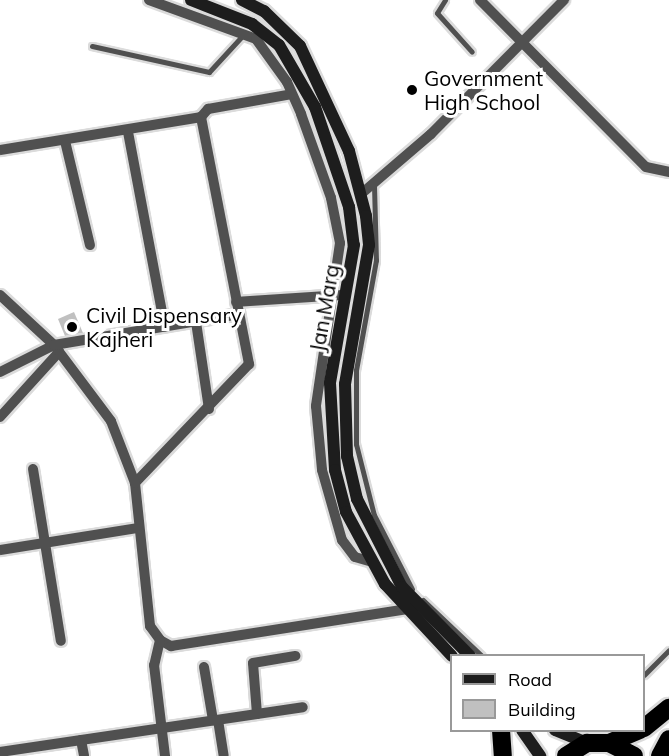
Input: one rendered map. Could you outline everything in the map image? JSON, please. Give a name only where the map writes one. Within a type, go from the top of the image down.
[{"type":"highway","points":[[645,714],[666,710]]},
{"type":"highway","points":[[645,727],[666,710]]},
{"type":"highway","points":[[501,732],[503,756]]},
{"type":"highway","points":[[566,756],[586,743],[609,742],[634,732]]},
{"type":"highway","points":[[660,756],[669,739]]},
{"type":"highway","points":[[609,742],[634,756]]},
{"type":"main road","name":"Jan Marg","points":[[190,0],[252,24],[279,45],[295,68],[315,107],[349,207],[354,245],[342,295],[330,383],[330,430],[346,512],[372,562],[468,654]]},
{"type":"main road","name":"Jan Marg","points":[[242,0],[264,11],[300,46],[349,151],[361,194],[369,245],[345,384],[347,456],[357,499],[379,547],[451,654]]},
{"type":"main road","points":[[523,732],[540,756]]},
{"type":"main road","points":[[560,732],[586,743]]},
{"type":"street","points":[[149,0],[244,33],[272,57],[292,94],[338,223],[342,295],[236,302]]},
{"type":"street","points":[[480,0],[646,167],[669,172]]},
{"type":"street","points":[[361,194],[374,185],[564,0]]},
{"type":"street","points":[[0,150],[129,132],[201,117],[208,109],[292,94]]},
{"type":"street","points":[[135,483],[247,370],[239,314],[201,117]]},
{"type":"street","points":[[129,132],[165,327]]},
{"type":"street","points":[[65,141],[90,245]]},
{"type":"street","points":[[0,295],[57,349],[111,421],[135,483],[150,626],[160,640],[171,646],[418,606]]},
{"type":"street","points":[[0,372],[57,349],[239,314]]},
{"type":"street","points":[[196,322],[209,409]]},
{"type":"street","points":[[0,417],[57,349]]},
{"type":"street","points":[[33,469],[61,641]]},
{"type":"street","points":[[0,550],[138,528]]},
{"type":"street","points":[[160,640],[153,649],[160,728],[165,756]]},
{"type":"street","points":[[257,714],[253,663],[295,656]]},
{"type":"street","points":[[204,667],[224,756]]},
{"type":"street","points":[[0,752],[303,707]]},
{"type":"street","points":[[81,740],[84,756]]},
{"type":"lane","points":[[444,0],[437,13],[472,52]]},
{"type":"lane","points":[[92,46],[209,72],[244,33]]},
{"type":"lane","points":[[374,185],[376,260],[356,370],[356,444],[374,515],[418,606],[479,654]]},
{"type":"lane","points":[[645,674],[669,650]]},
{"type":"building","points":[[74,312],[83,333],[65,336],[58,319]]},
{"type":"place","name":"Government High School","points":[[412,90]]},
{"type":"place","name":"Civil Dispensary Kajheri","points":[[72,327]]}]
